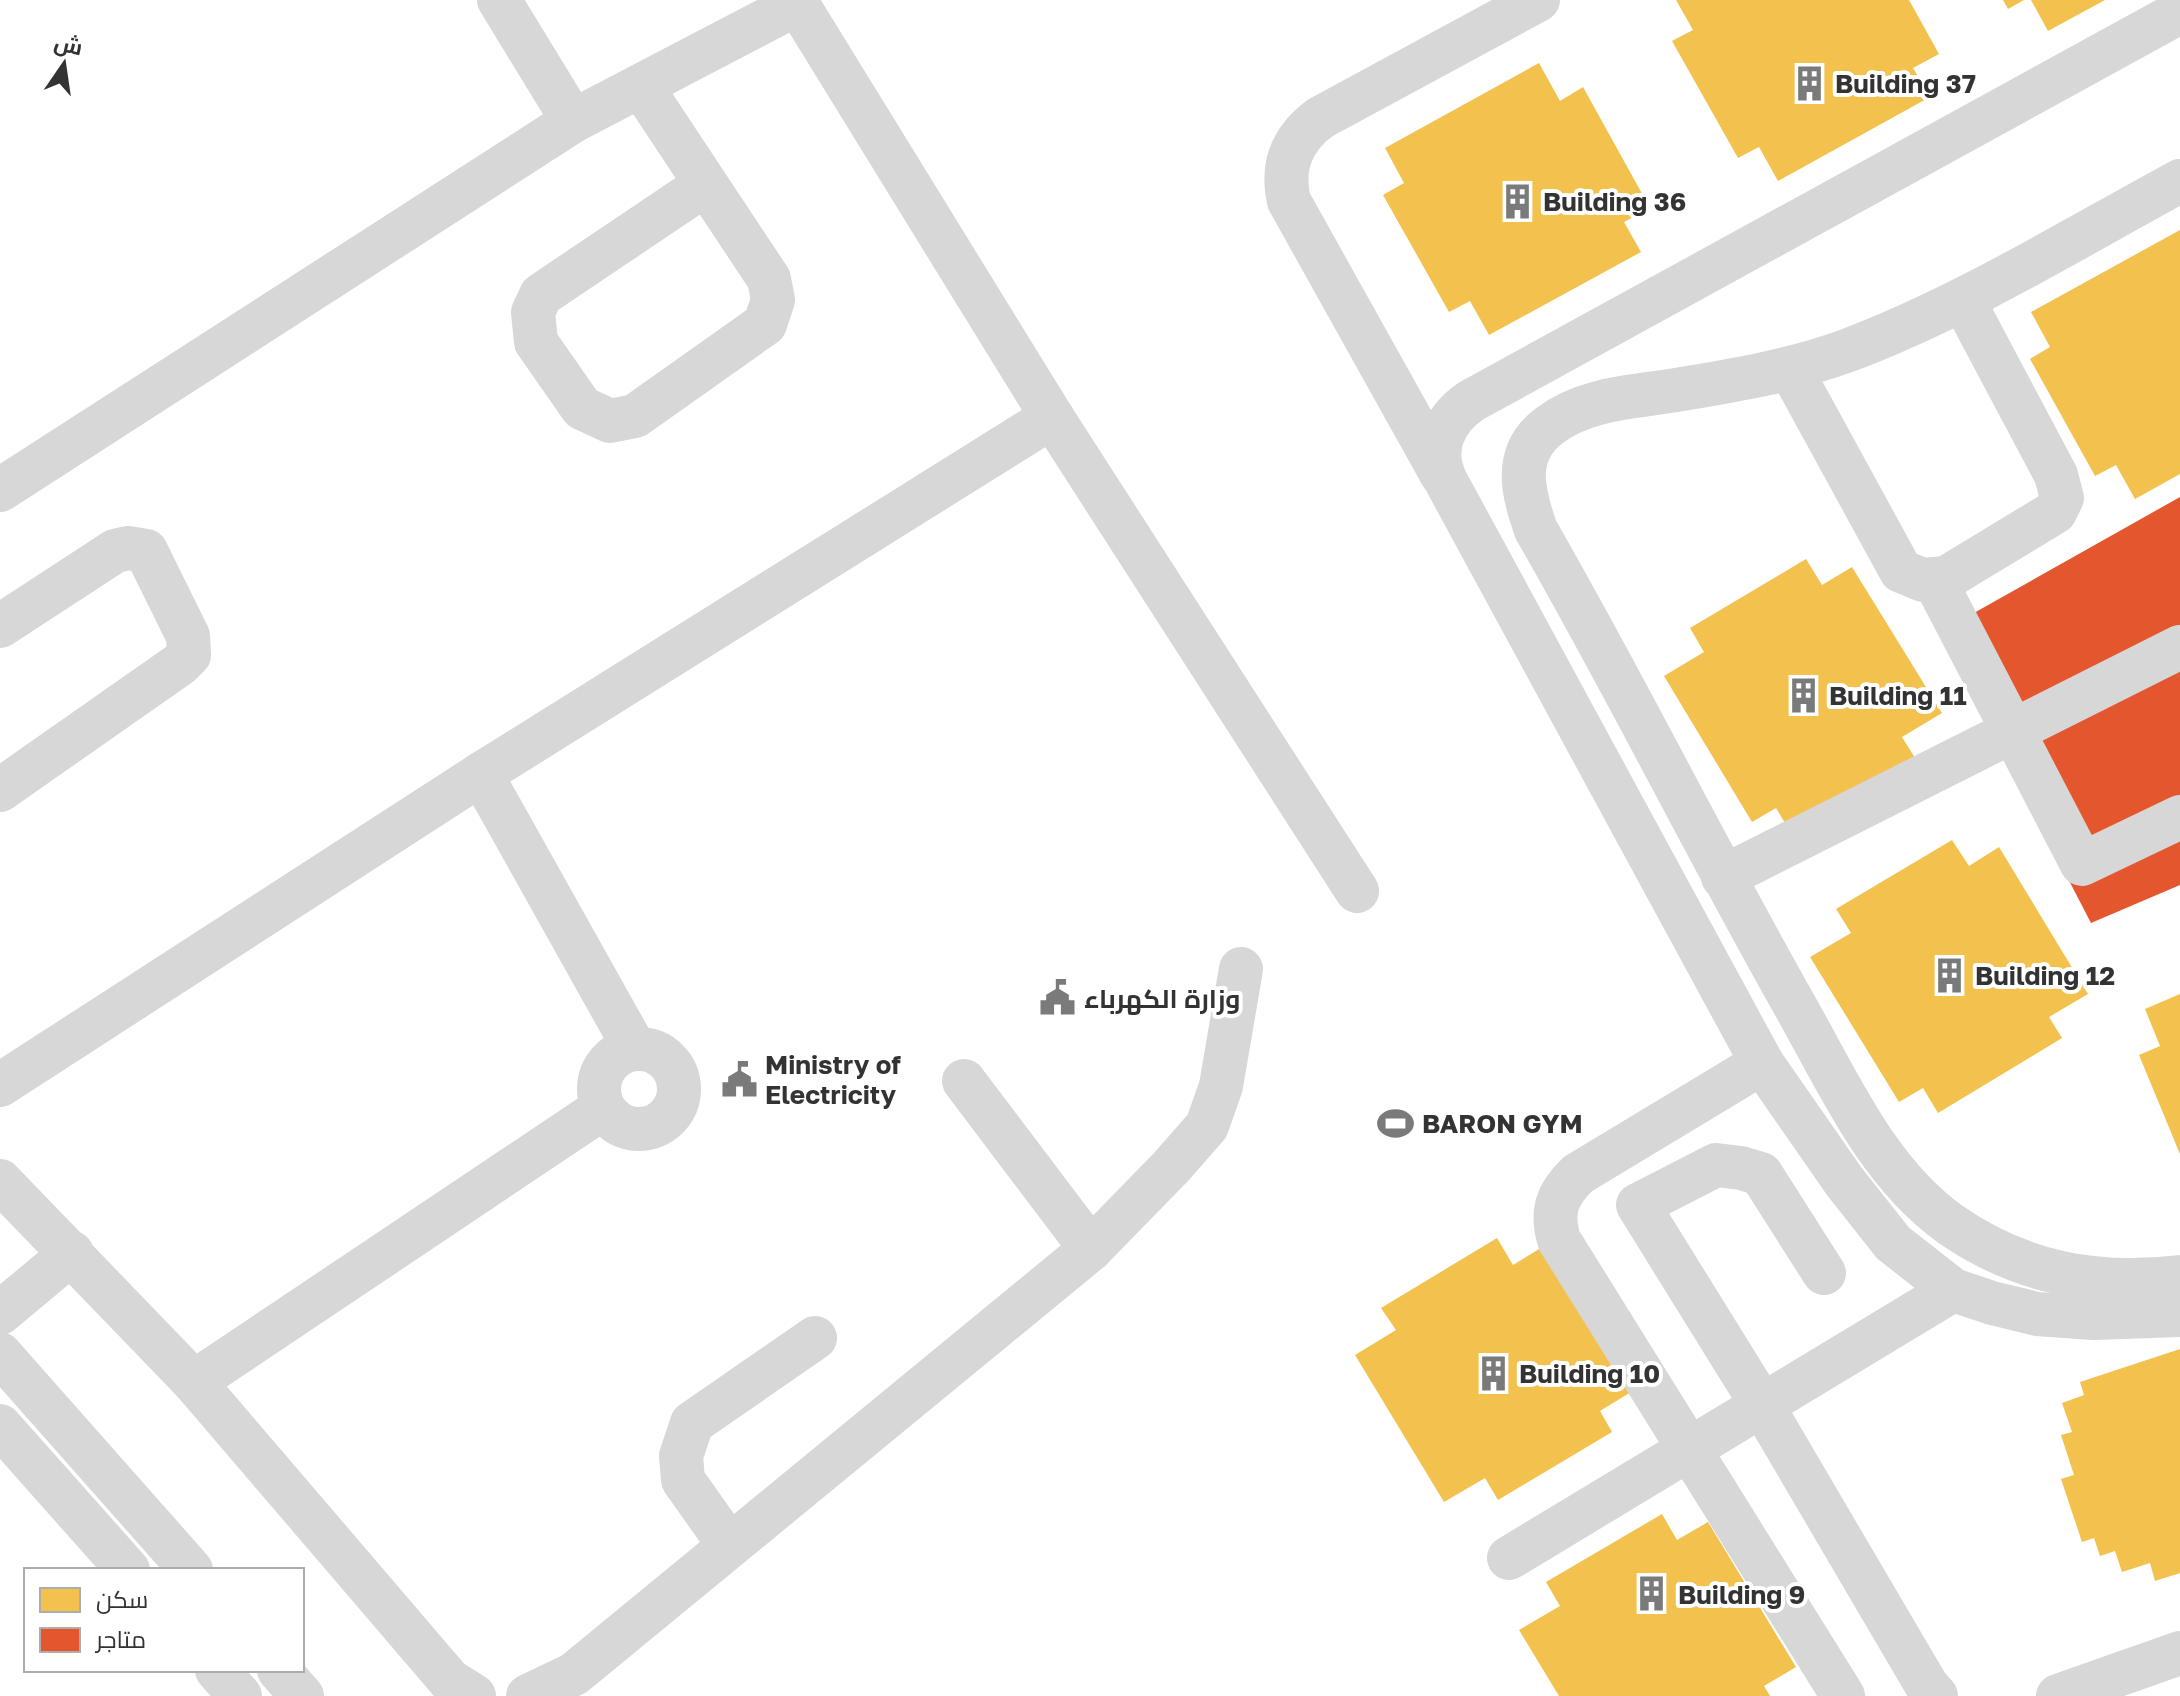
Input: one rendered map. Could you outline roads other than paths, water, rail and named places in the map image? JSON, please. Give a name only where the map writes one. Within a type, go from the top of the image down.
[{"type":"street","points":[[499,0],[573,121]]},
{"type":"street","points":[[1538,0],[1320,118],[1307,128],[1289,156],[1286,171],[1289,201],[1447,483],[1762,1063],[1844,1181],[1893,1243],[1953,1290],[1992,1303],[2037,1314],[2094,1318],[2180,1315]]},
{"type":"street","points":[[0,490],[573,121],[796,2],[1052,417],[1357,891]]},
{"type":"street","points":[[1447,483],[1440,464],[1440,439],[1451,417],[1471,401],[2180,12]]},
{"type":"street","points":[[641,86],[706,184],[769,279],[773,300],[765,324],[635,416],[610,421],[582,408],[536,342],[533,312],[541,295],[706,184]]},
{"type":"street","points":[[2180,181],[1963,300],[1844,352],[1790,368],[1584,407],[1565,415],[1546,428],[1531,445],[1523,467],[1524,495],[1536,530],[1723,877],[1868,1134],[1891,1167],[1948,1223],[1982,1244],[2020,1261],[2060,1274],[2101,1281],[2143,1282],[2180,1277]]},
{"type":"street","points":[[1790,368],[1901,571],[1911,577],[1935,581],[1946,578],[2055,512],[2062,498],[2056,475],[1963,300]]},
{"type":"street","points":[[0,1085],[481,774],[1052,417]]},
{"type":"street","points":[[0,626],[115,551],[128,548],[146,551],[188,636],[189,655],[0,790]]},
{"type":"street","points":[[1935,581],[2082,864],[2180,817]]},
{"type":"street","points":[[1723,877],[2180,647]]},
{"type":"street","points":[[481,774],[635,1049]]},
{"type":"street","points":[[528,1696],[574,1674],[1091,1249],[1207,1126],[1221,1086],[1241,969]]},
{"type":"street","points":[[635,1049],[651,1051],[665,1058],[675,1070],[680,1086],[678,1101],[671,1115],[658,1125],[643,1129],[627,1127],[613,1120],[603,1108],[598,1092],[600,1077],[608,1063],[620,1053],[635,1049]]},
{"type":"street","points":[[1762,1063],[1578,1174],[1564,1187],[1556,1204],[1554,1222],[1559,1240],[1843,1696]]},
{"type":"street","points":[[964,1081],[1091,1249]]},
{"type":"street","points":[[194,1382],[603,1108]]},
{"type":"street","points":[[1824,1273],[1761,1174],[1716,1165],[1638,1205],[1762,1405],[1927,1686],[1936,1696]]},
{"type":"street","points":[[0,1181],[194,1382],[450,1681],[474,1696]]},
{"type":"street","points":[[0,1313],[72,1253]]},
{"type":"street","points":[[1509,1558],[1953,1290]]},
{"type":"street","points":[[729,1545],[683,1480],[681,1456],[692,1423],[815,1338]]},
{"type":"street","points":[[0,1354],[189,1568]]},
{"type":"street","points":[[0,1426],[126,1568]]},
{"type":"street","points":[[2058,1696],[2180,1653]]},
{"type":"street","points":[[219,1672],[240,1696]]},
{"type":"street","points":[[281,1672],[302,1696]]},
{"type":"place","name":"Building 37","points":[[1809,83]]},
{"type":"place","name":"Building 36","points":[[1517,201]]},
{"type":"place","name":"Building 11","points":[[1803,695]]},
{"type":"place","name":"Building 12","points":[[1949,975]]},
{"type":"place","name":"وزارة الكهرباء","points":[[1058,998]]},
{"type":"place","name":"Ministry of Electricity","points":[[739,1079]]},
{"type":"place","name":"BARON GYM","points":[[1396,1123]]},
{"type":"place","name":"Building 10","points":[[1493,1373]]},
{"type":"place","name":"Building 9","points":[[1652,1594]]}]
